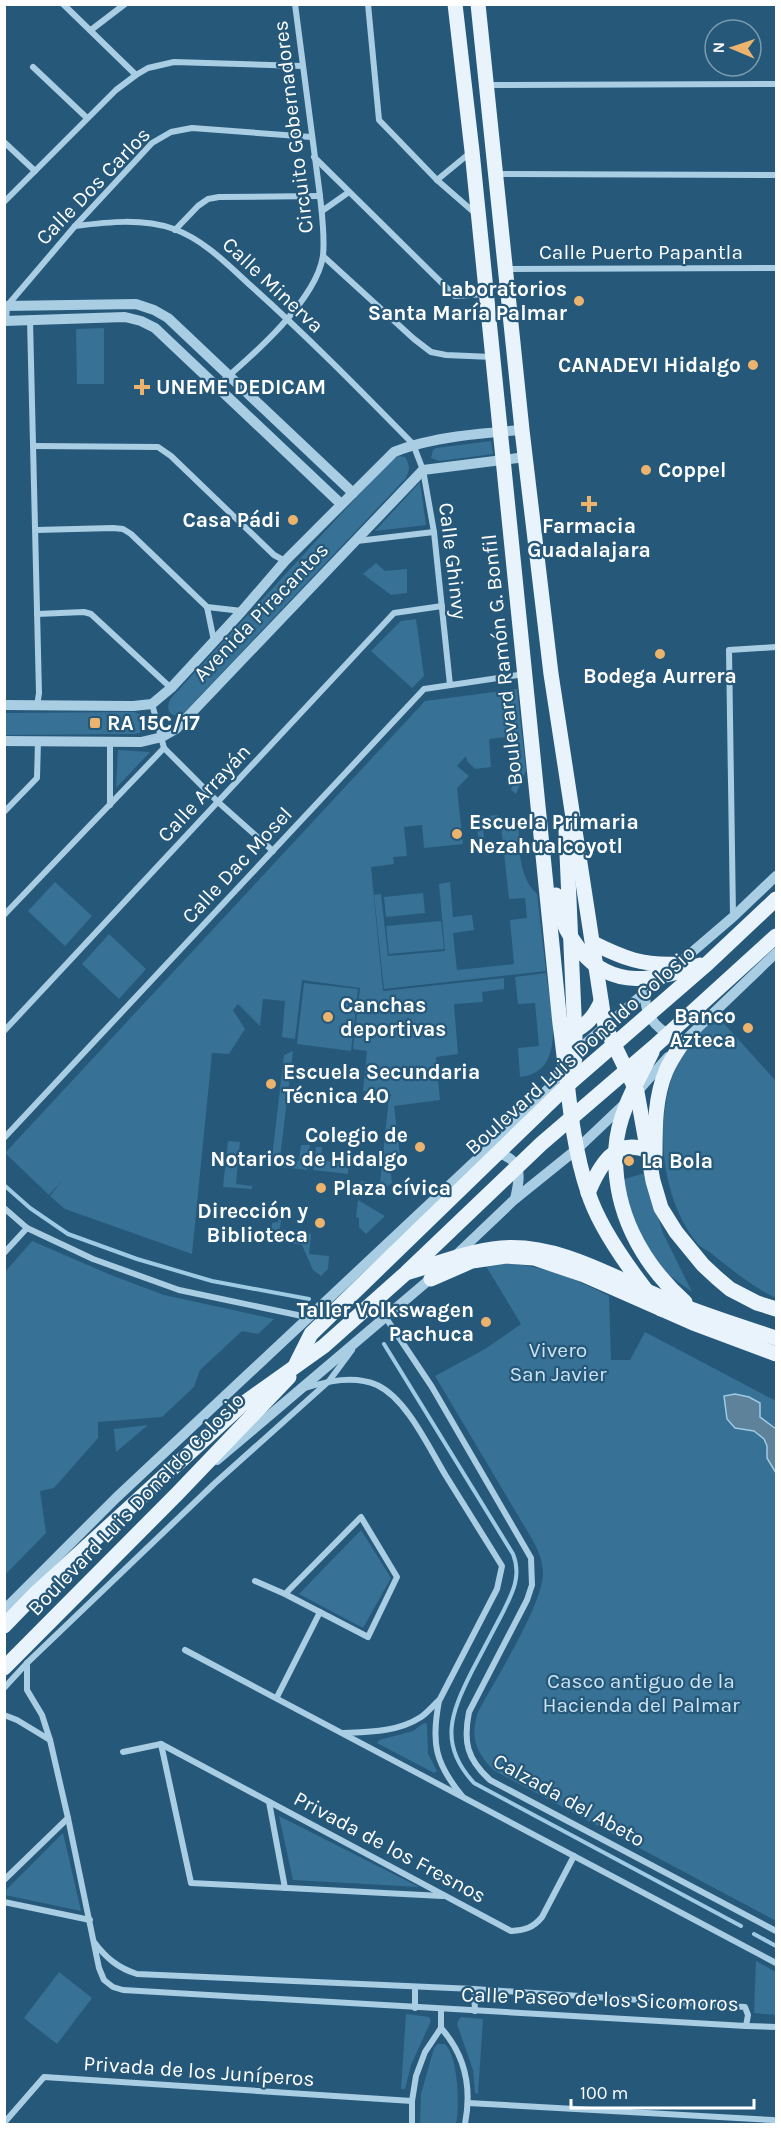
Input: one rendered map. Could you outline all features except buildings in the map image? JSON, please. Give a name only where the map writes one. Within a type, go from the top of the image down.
[{"type":"main road","name":"Boulevard Ramón G. Bonfil","points":[[455,4],[487,294],[560,1024],[577,1149],[588,1194],[610,1237],[634,1276],[661,1309],[777,1354]]},
{"type":"main road","points":[[478,4],[522,430],[551,674],[605,1026],[637,1092],[653,1181],[661,1208],[676,1232],[703,1265],[717,1278],[730,1289],[777,1310]]},
{"type":"main road","points":[[508,506],[523,556],[556,895],[565,928],[587,958],[601,969],[626,978],[656,978],[708,963]]},
{"type":"main road","points":[[565,771],[575,1037],[571,1082]]},
{"type":"main road","name":"Boulevard Luis Donaldo Colosio","points":[[4,1668],[177,1494],[289,1377],[311,1334],[571,1082],[708,963],[777,899]]},
{"type":"main road","name":"Boulevard Luis Donaldo Colosio","points":[[4,1626],[36,1593],[244,1403],[324,1346],[406,1273],[541,1144],[655,1046],[777,936]]},
{"type":"main road","points":[[593,943],[631,961],[658,965],[678,964]]},
{"type":"main road","points":[[560,1024],[579,1029],[595,1015],[601,1002]]},
{"type":"main road","points":[[661,1208],[655,1156],[660,1086],[667,1068],[683,1042]]},
{"type":"main road","points":[[655,1046],[631,1095],[616,1146],[617,1186],[623,1213],[646,1260],[664,1283],[685,1302],[708,1318],[777,1346]]},
{"type":"main road","points":[[588,1194],[595,1176],[609,1156],[622,1148],[631,1146],[648,1151]]},
{"type":"main road","points":[[406,1273],[466,1254],[502,1248],[554,1253],[666,1299],[777,1338]]},
{"type":"main road","points":[[431,1279],[472,1261],[506,1256],[534,1258],[584,1275],[661,1309]]},
{"type":"street","points":[[63,4],[136,75]]},
{"type":"street","points":[[91,30],[125,4]]},
{"type":"street","name":"Circuito Gobernadores","points":[[217,386],[288,319],[308,294],[318,275],[323,256],[322,211],[295,4]]},
{"type":"street","points":[[368,4],[379,120],[437,180],[479,217]]},
{"type":"street","points":[[4,202],[87,118],[136,75],[148,68],[174,62],[302,66]]},
{"type":"street","points":[[33,67],[87,118]]},
{"type":"street","points":[[486,85],[777,84]]},
{"type":"street","name":"Calle Dos Carlos","points":[[6,306],[152,142],[171,132],[192,128],[311,137]]},
{"type":"street","points":[[4,142],[35,171]]},
{"type":"street","points":[[437,180],[472,151]]},
{"type":"street","points":[[314,157],[455,296],[487,294]]},
{"type":"street","points":[[496,174],[777,175]]},
{"type":"street","points":[[322,211],[349,192]]},
{"type":"street","points":[[175,230],[208,199],[320,196]]},
{"type":"street","name":"Calle Minerva","points":[[75,226],[111,222],[148,223],[175,230],[207,246],[288,319],[413,444]]},
{"type":"street","points":[[323,256],[431,352],[493,357]]},
{"type":"street","name":"Calle Puerto Papantla","points":[[506,269],[777,268]]},
{"type":"street","points":[[341,504],[155,328],[125,317],[5,321],[6,306],[136,304],[154,310],[168,318],[353,493]]},
{"type":"street","points":[[30,320],[39,693],[37,706]]},
{"type":"street","name":"Avenida Piracantos","points":[[153,704],[242,612],[285,561],[394,452],[413,444],[500,431],[522,430]]},
{"type":"street","name":"Calle Ghinvy","points":[[413,444],[423,470],[434,532],[450,685]]},
{"type":"street","points":[[34,446],[158,447],[171,456],[274,555],[285,561]]},
{"type":"street","points":[[423,470],[526,457]]},
{"type":"street","name":"Avenida Piracantos","points":[[4,741],[163,742],[423,470]]},
{"type":"street","points":[[36,530],[123,530],[131,534],[207,607],[214,641]]},
{"type":"street","points":[[356,541],[434,532]]},
{"type":"street","name":"Calle Arrayán","points":[[4,1031],[394,613],[442,606]]},
{"type":"street","points":[[207,607],[242,612]]},
{"type":"street","points":[[37,614],[84,612],[91,614],[171,687]]},
{"type":"street","points":[[733,917],[729,650],[777,647]]},
{"type":"street","name":"Calle Dac Mosel","points":[[4,1138],[424,688],[525,674]]},
{"type":"street","points":[[4,705],[133,706],[153,704],[163,742],[218,802],[273,851]]},
{"type":"street","points":[[4,812],[37,778],[38,741]]},
{"type":"street","points":[[110,742],[110,806]]},
{"type":"street","points":[[4,915],[110,806],[163,742]]},
{"type":"street","points":[[4,1610],[117,1498],[307,1317],[486,1151],[552,1085],[565,1060],[645,994],[777,876]]},
{"type":"street","points":[[177,1494],[386,1318],[431,1279],[515,1199],[577,1149],[637,1092],[683,1042],[777,953]]},
{"type":"street","points":[[645,994],[647,1012],[652,1022],[661,1030],[683,1042]]},
{"type":"street","points":[[486,1151],[506,1155],[514,1162],[520,1178],[515,1199]]},
{"type":"street","points":[[4,1208],[27,1228],[93,1260],[179,1290],[307,1317]]},
{"type":"street","points":[[4,1253],[27,1228]]},
{"type":"street","name":"Calzada del Abeto","points":[[386,1318],[432,1387],[531,1558],[532,1585],[527,1600],[468,1712],[465,1728],[471,1758],[490,1780],[777,1930]]},
{"type":"street","points":[[4,1688],[27,1663],[214,1484],[329,1381],[360,1340]]},
{"type":"street","points":[[303,1389],[329,1381],[364,1381],[377,1385],[397,1401],[407,1413],[502,1566],[497,1589],[439,1701],[435,1720],[435,1744],[445,1775],[464,1799]]},
{"type":"street","points":[[255,1581],[368,1637],[397,1577],[361,1517],[285,1594]]},
{"type":"street","points":[[277,1697],[320,1612]]},
{"type":"street","points":[[185,1650],[777,1963]]},
{"type":"street","points":[[27,1663],[27,1690],[40,1713],[50,1740],[94,1942]]},
{"type":"street","points":[[344,1733],[386,1730],[401,1726],[421,1718],[439,1701]]},
{"type":"street","points":[[4,1715],[17,1720],[50,1740]]},
{"type":"street","points":[[123,1752],[161,1744],[191,1883],[446,1896]]},
{"type":"street","name":"Privada de los Fresnos","points":[[161,1744],[511,1930],[525,1930],[535,1925],[542,1917],[574,1856]]},
{"type":"street","points":[[269,1802],[285,1888]]},
{"type":"street","points":[[4,1880],[68,1818]]},
{"type":"street","points":[[4,1902],[90,1920]]},
{"type":"street","name":"Calle Paseo de los Sicomoros","points":[[94,1942],[102,1954],[117,1966],[137,1974],[474,1989],[745,2007],[748,2015],[746,2026],[123,1990],[113,1987],[105,1980],[99,1968],[94,1942]]},
{"type":"street","points":[[415,1987],[415,2008]]},
{"type":"street","points":[[474,1989],[475,2011]]},
{"type":"street","points":[[412,2124],[412,2101],[416,2076],[431,2041],[441,2028],[441,2009]]},
{"type":"street","points":[[746,2026],[777,2027]]},
{"type":"street","points":[[441,2028],[455,2043],[466,2079],[468,2103],[465,2124]]},
{"type":"street","name":"Privada de los Juníperos","points":[[4,2123],[44,2077],[412,2101]]},
{"type":"street","points":[[468,2103],[773,2120],[773,2124]]},
{"type":"green space","points":[[104,328],[104,384],[77,384],[76,329]]},
{"type":"green space","points":[[491,441],[493,454],[439,461],[431,458],[436,448]]},
{"type":"green space","points":[[398,456],[405,457],[408,462],[409,470],[406,478],[183,714],[171,714],[168,705],[172,697],[389,462]]},
{"type":"green space","points":[[420,482],[426,525],[375,531]]},
{"type":"green space","points":[[376,563],[385,571],[407,569],[407,593],[391,595],[363,574]]},
{"type":"green space","points":[[416,619],[424,676],[412,688],[371,651],[401,621]]},
{"type":"green space","points":[[517,689],[526,771],[516,794],[511,790],[517,773],[511,770],[507,737],[489,739],[491,767],[475,769],[467,761],[466,756],[457,766],[469,776],[457,788],[463,844],[424,848],[422,825],[404,827],[407,856],[393,857],[394,864],[371,867],[383,991],[504,978],[504,989],[482,992],[483,1002],[454,1004],[458,1054],[436,1057],[440,1100],[394,1106],[401,1163],[390,1165],[392,1183],[373,1197],[360,1189],[361,1181],[380,1183],[389,1097],[392,1095],[363,1091],[367,1051],[353,1049],[360,988],[302,980],[295,1039],[282,1037],[285,1001],[263,999],[260,1026],[238,1004],[233,1010],[245,1029],[229,1054],[212,1053],[192,1254],[65,1209],[50,1196],[62,1181],[49,1195],[5,1153],[425,701]]},
{"type":"green space","points":[[134,712],[142,715],[146,720],[147,728],[135,734],[5,735],[5,713]]},
{"type":"green space","points":[[118,750],[150,752],[116,788]]},
{"type":"green space","points":[[497,815],[506,821],[518,820],[523,869],[537,894],[546,971],[384,989],[374,895],[381,894],[388,956],[445,951],[439,884],[450,882],[453,917],[472,915],[474,930],[453,933],[457,970],[514,964],[510,920],[527,918],[525,898],[509,899],[501,826],[483,828],[485,846],[479,846],[476,817]]},
{"type":"green space","points":[[55,882],[92,916],[65,946],[28,911]]},
{"type":"green space","points":[[423,893],[425,913],[386,917],[384,897]]},
{"type":"green space","points":[[441,921],[444,949],[389,954],[386,926]]},
{"type":"green space","points":[[109,934],[146,969],[119,999],[82,964]]},
{"type":"green space","points":[[546,973],[552,1019],[551,1051],[545,1063],[535,1072],[520,1077],[518,1048],[539,1046],[535,1003],[518,1004],[515,977]]},
{"type":"green space","name":"Canchas deportivas","points":[[304,983],[358,989],[351,1051],[297,1044]]},
{"type":"green space","points":[[718,1017],[776,1081],[776,1298],[743,1278],[697,1243],[682,1220],[672,1195],[665,1167],[663,1138],[665,1109],[671,1081],[681,1056],[696,1033]]},
{"type":"green space","points":[[293,1051],[280,1158],[299,1161],[301,1145],[310,1145],[307,1170],[271,1166],[284,1055]]},
{"type":"green space","points":[[228,1141],[240,1142],[236,1184],[252,1186],[252,1189],[223,1187]]},
{"type":"green space","points":[[316,1147],[322,1147],[321,1160],[341,1163],[344,1150],[350,1151],[348,1174],[313,1170]]},
{"type":"green space","points":[[645,1173],[663,1233],[692,1292],[649,1255],[642,1247],[632,1227],[621,1180]]},
{"type":"green space","points":[[358,1200],[385,1216],[366,1234],[359,1227],[359,1218],[356,1217]]},
{"type":"green space","points":[[279,1213],[282,1213],[280,1229],[311,1234],[309,1254],[329,1256],[328,1269],[321,1276],[313,1270],[302,1245],[277,1241],[275,1233],[271,1232],[272,1223],[278,1222]]},
{"type":"green space","points":[[32,1241],[164,1295],[274,1319],[258,1334],[242,1331],[200,1370],[194,1387],[162,1417],[98,1422],[98,1438],[54,1488],[40,1491],[46,1533],[5,1575],[5,1272]]},
{"type":"green space","name":"Casco antiguo de la Hacienda del Palmar","points":[[499,1263],[543,1269],[583,1283],[609,1296],[611,1360],[630,1360],[645,1332],[776,1401],[776,1921],[493,1770],[478,1750],[474,1729],[478,1712],[535,1605],[541,1588],[543,1569],[532,1539],[435,1376],[485,1349],[521,1324],[486,1266]]},
{"type":"green space","points":[[148,1425],[116,1452],[114,1429]]},
{"type":"green space","points":[[361,1530],[391,1578],[363,1628],[299,1594]]},
{"type":"green space","points":[[424,1723],[427,1724],[428,1754],[437,1771],[434,1773],[377,1743],[379,1740],[413,1731]]},
{"type":"green space","points":[[279,1816],[419,1887],[293,1880]]},
{"type":"green space","points":[[63,1833],[81,1911],[5,1895],[5,1891]]},
{"type":"green space","points":[[756,1961],[776,1972],[776,2015],[754,2013]]},
{"type":"green space","points":[[59,1972],[92,1998],[57,2044],[24,2018]]},
{"type":"green space","points":[[406,2014],[429,2017],[431,2021],[411,2065],[405,2089],[401,2089]]},
{"type":"green space","points":[[462,2017],[483,2019],[478,2094],[475,2093],[473,2070],[457,2024]]},
{"type":"green space","points":[[438,2044],[445,2044],[453,2059],[458,2094],[456,2124],[420,2124],[421,2094],[434,2048]]},
{"type":"shaded area","points":[[735,1394],[749,1397],[760,1403],[760,1417],[776,1429],[776,1473],[767,1458],[767,1446],[764,1439],[754,1431],[735,1428],[727,1419],[724,1396]]},
{"type":"waterway","points":[[4,1185],[30,1208],[68,1234],[137,1259],[212,1281],[309,1299]]},
{"type":"waterway","points":[[384,1344],[516,1562],[516,1577],[512,1592],[465,1686],[454,1715],[452,1741],[463,1769],[474,1783],[741,1926]]},
{"type":"waterway","points":[[754,1934],[776,1946]]},
{"type":"place","name":"Laboratorios Santa María Palmar","points":[[579,301]]},
{"type":"place","name":"CANADEVI Hidalgo","points":[[753,365]]},
{"type":"place","name":"UNEME DEDICAM","points":[[142,387]]},
{"type":"place","name":"Coppel","points":[[646,470]]},
{"type":"place","name":"Farmacia Guadalajara","points":[[589,504]]},
{"type":"place","name":"Casa Pádi","points":[[293,520]]},
{"type":"place","name":"Bodega Aurrera","points":[[660,654]]},
{"type":"place","name":"RA 15C/17","points":[[95,723]]},
{"type":"place","name":"Escuela Primaria Nezahualcoyotl","points":[[457,834]]},
{"type":"place","name":"Canchas deportivas","points":[[328,1017]]},
{"type":"place","name":"Banco Azteca","points":[[748,1028]]},
{"type":"place","name":"Escuela Secundaria Técnica 40","points":[[271,1084]]},
{"type":"place","name":"Colegio de Notarios de Hidalgo","points":[[420,1147]]},
{"type":"place","name":"La Bola","points":[[629,1161]]},
{"type":"place","name":"Plaza cívica","points":[[321,1188]]},
{"type":"place","name":"Dirección y Biblioteca","points":[[320,1223]]},
{"type":"place","name":"Taller Volkswagen Pachuca","points":[[486,1322]]},
{"type":"park label","name":"Vivero San Javier","points":[[558,1362]]}]
